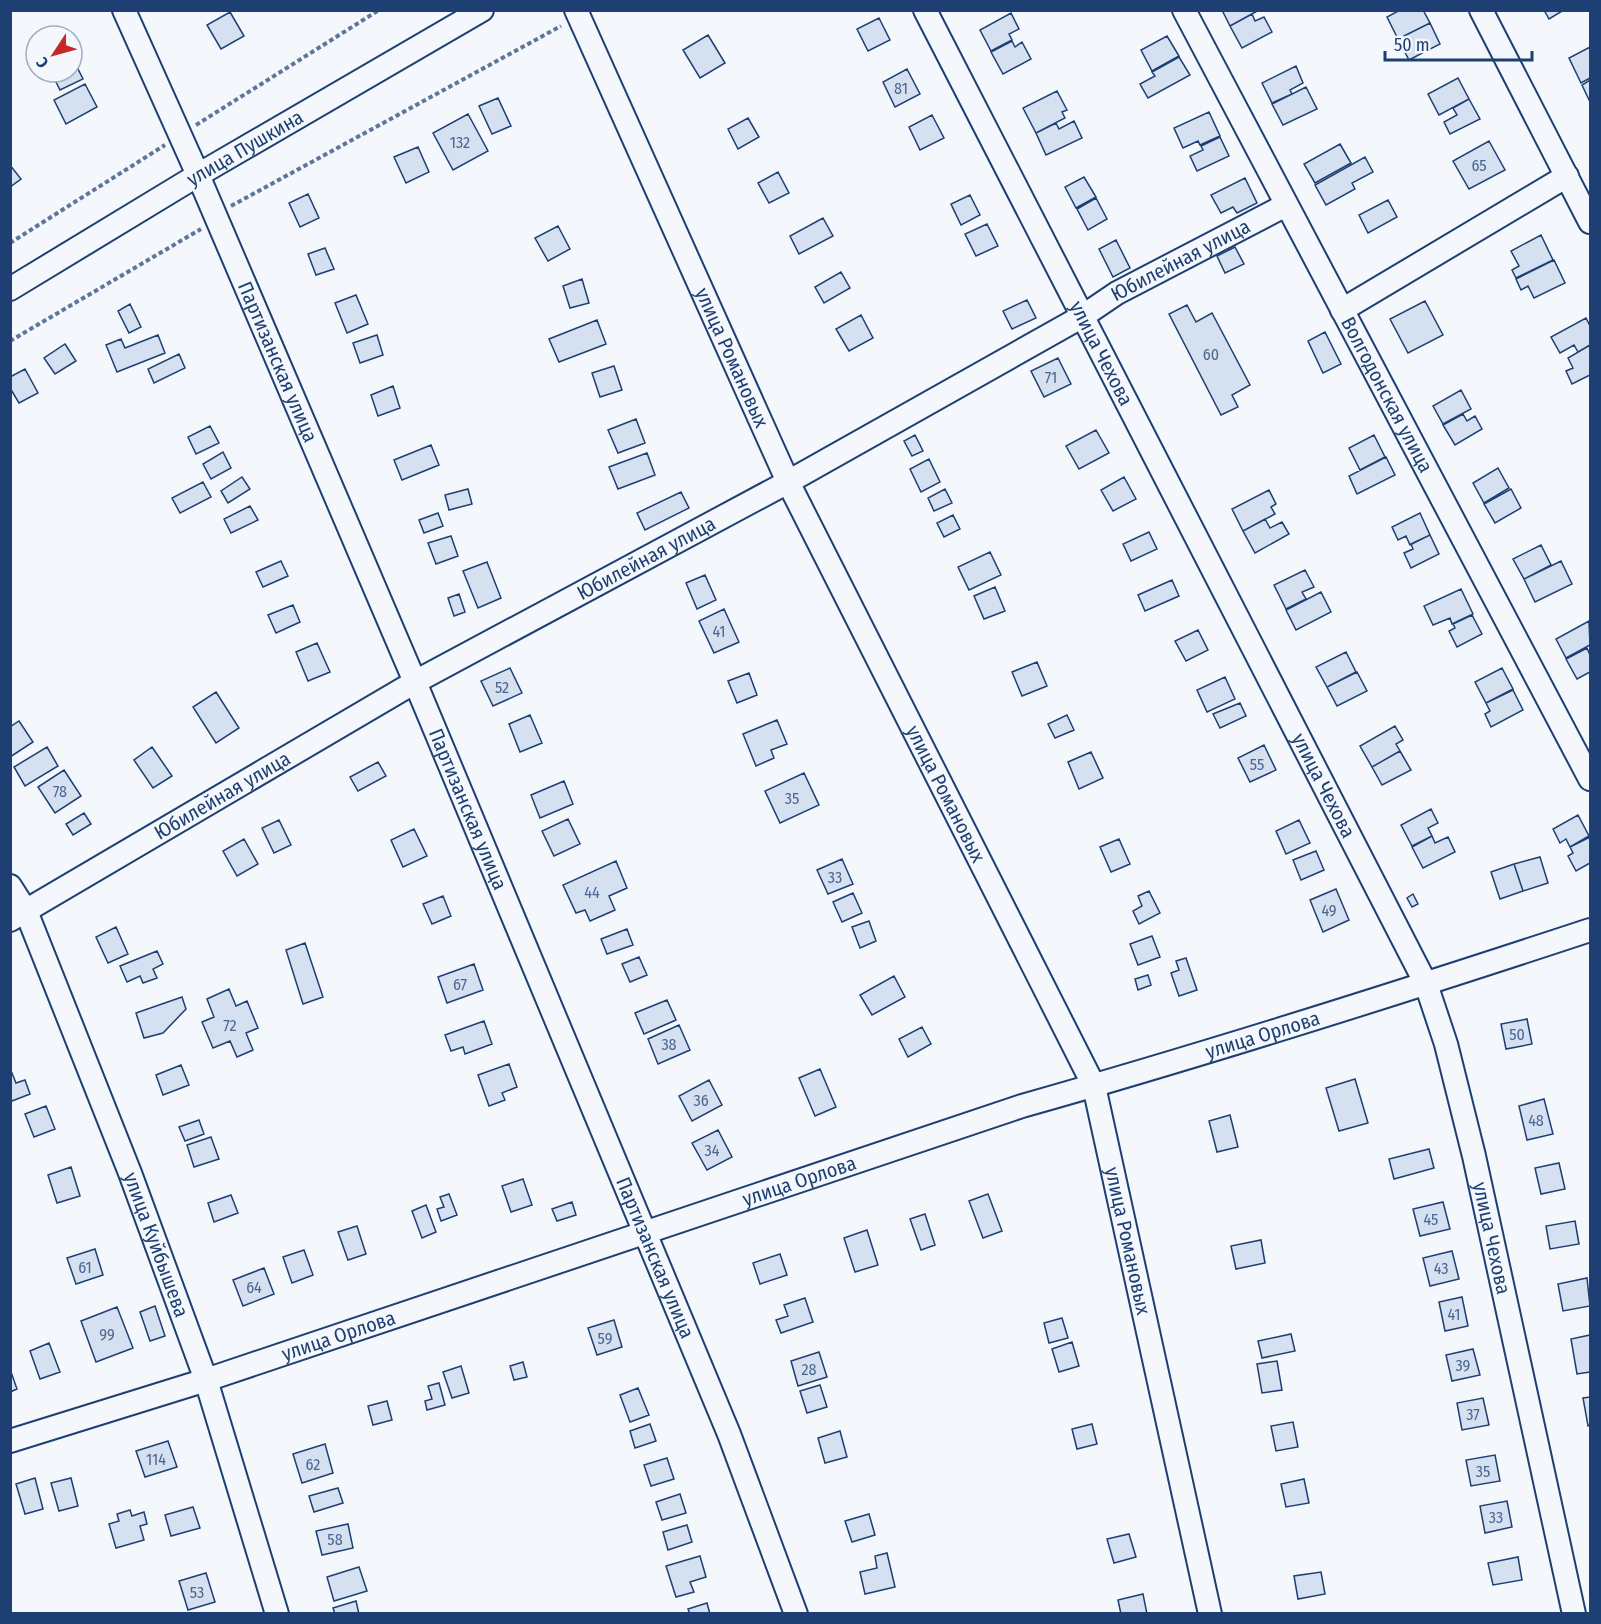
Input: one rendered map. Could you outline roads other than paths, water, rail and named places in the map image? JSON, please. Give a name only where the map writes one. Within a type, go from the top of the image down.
[{"type":"street","name":"Партизанская улица","points":[[124,10],[217,219],[416,682],[729,1434],[796,1614]]},
{"type":"street","name":"улица Пушкина","points":[[10,290],[198,176],[482,10]]},
{"type":"street","name":"улица Чехова","points":[[925,10],[1426,984],[1446,1044],[1474,1156],[1574,1614]]},
{"type":"street","name":"Волгодонская улица","points":[[1184,10],[1590,779]]},
{"type":"street","points":[[1481,10],[1590,222]]},
{"type":"street","name":"улица Романовых","points":[[577,13],[788,482],[1094,1086],[1210,1614]]},
{"type":"street","points":[[1342,310],[1567,176]]},
{"type":"street","name":"Юбилейная улица","points":[[18,916],[416,682],[788,482],[1083,316],[1117,293],[1286,205]]},
{"type":"street","name":"улица Куйбышева","points":[[10,886],[18,916],[130,1173],[206,1380],[277,1614]]},
{"type":"street","name":"улица Орлова","points":[[10,1441],[206,1380],[1022,1106],[1426,984],[1590,930]]}]
